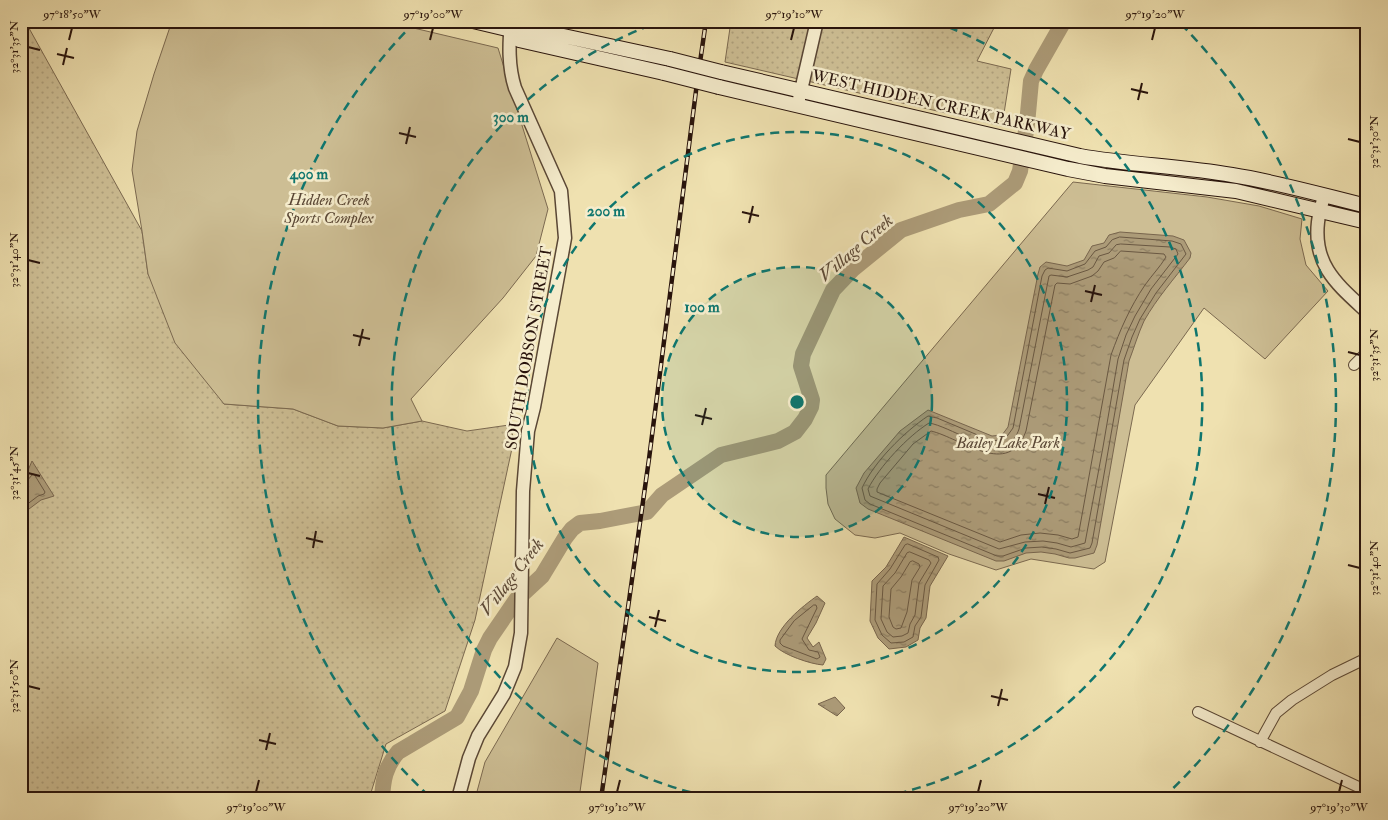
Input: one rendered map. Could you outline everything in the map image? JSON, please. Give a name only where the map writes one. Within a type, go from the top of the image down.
[{"type":"main road","points":[[473,21],[511,26]]},
{"type":"main road","name":"WEST HIDDEN CREEK PARKWAY","points":[[511,26],[670,60],[1080,156],[1246,177],[1367,206]]},
{"type":"main road","name":"WEST HIDDEN CREEK PARKWAY","points":[[511,26],[519,40],[1068,169],[1106,176],[1236,191],[1367,222]]},
{"type":"street","points":[[797,105],[816,21]]},
{"type":"street","name":"SOUTH DOBSON STREET","points":[[458,799],[478,736],[504,694],[515,666],[521,633],[523,491],[528,432],[566,238],[561,191],[512,78],[509,49],[511,26]]},
{"type":"street","points":[[1324,196],[1318,222],[1318,244],[1322,262],[1339,286],[1367,312]]},
{"type":"street","points":[[1354,365],[1367,352]]},
{"type":"street","points":[[1260,742],[1276,713],[1292,700],[1332,675],[1367,658]]},
{"type":"street","points":[[1198,712],[1367,791]]},
{"type":"green space","points":[[21,21],[25,21],[142,231],[148,274],[224,404],[293,409],[338,426],[383,428],[422,421],[467,431],[509,425],[514,439],[475,620],[445,711],[386,744],[369,799],[21,799]]},
{"type":"green space","name":"Hidden Creek Sports Complex","points":[[172,21],[384,21],[498,48],[548,209],[536,256],[503,298],[411,399],[422,421],[383,428],[338,426],[293,409],[224,404],[175,343],[148,274],[132,170],[137,131]]},
{"type":"green space","points":[[731,21],[957,21],[996,24],[977,61],[1011,69],[1002,126],[725,62]]},
{"type":"green space","name":"Bailey Lake Park","points":[[1073,182],[1207,197],[1259,206],[1302,219],[1300,239],[1306,265],[1328,291],[1265,359],[1204,308],[1135,405],[1105,562],[1094,569],[1031,559],[996,570],[949,554],[900,533],[875,538],[855,535],[835,519],[828,504],[826,475]]},
{"type":"green space","points":[[557,638],[598,663],[579,799],[475,799],[485,762]]},
{"type":"water","points":[[1120,232],[1173,236],[1184,240],[1191,253],[1190,258],[1160,296],[1144,321],[1129,361],[1097,545],[1094,553],[1069,558],[1041,552],[1026,553],[1004,561],[996,561],[868,509],[860,503],[856,488],[864,473],[900,431],[928,410],[992,436],[1002,435],[1008,427],[1040,267],[1046,262],[1067,266],[1084,260],[1092,246],[1104,243],[1109,235]]},
{"type":"water","points":[[32,461],[54,496],[41,500],[21,515],[21,481]]},
{"type":"water","points":[[904,537],[948,556],[930,586],[926,618],[920,628],[918,640],[906,647],[889,649],[878,638],[870,621],[872,581],[886,567]]},
{"type":"water","points":[[817,596],[825,603],[807,638],[813,647],[819,642],[826,659],[823,665],[798,659],[784,653],[775,646],[785,624]]},
{"type":"water","points":[[835,697],[845,708],[837,716],[818,704]]},
{"type":"waterway","name":"Village Creek","points":[[382,799],[383,786],[390,763],[398,752],[457,717],[471,691],[484,650],[490,638],[516,600],[542,576],[572,529],[580,523],[647,512],[662,495],[721,455],[778,441],[795,432],[805,419],[812,400],[801,366],[803,354],[833,290],[853,269],[901,230],[959,210],[989,204],[1015,183],[1020,171],[1031,81],[1064,21]]},
{"type":"railway","points":[[601,799],[649,459],[706,21]]}]
